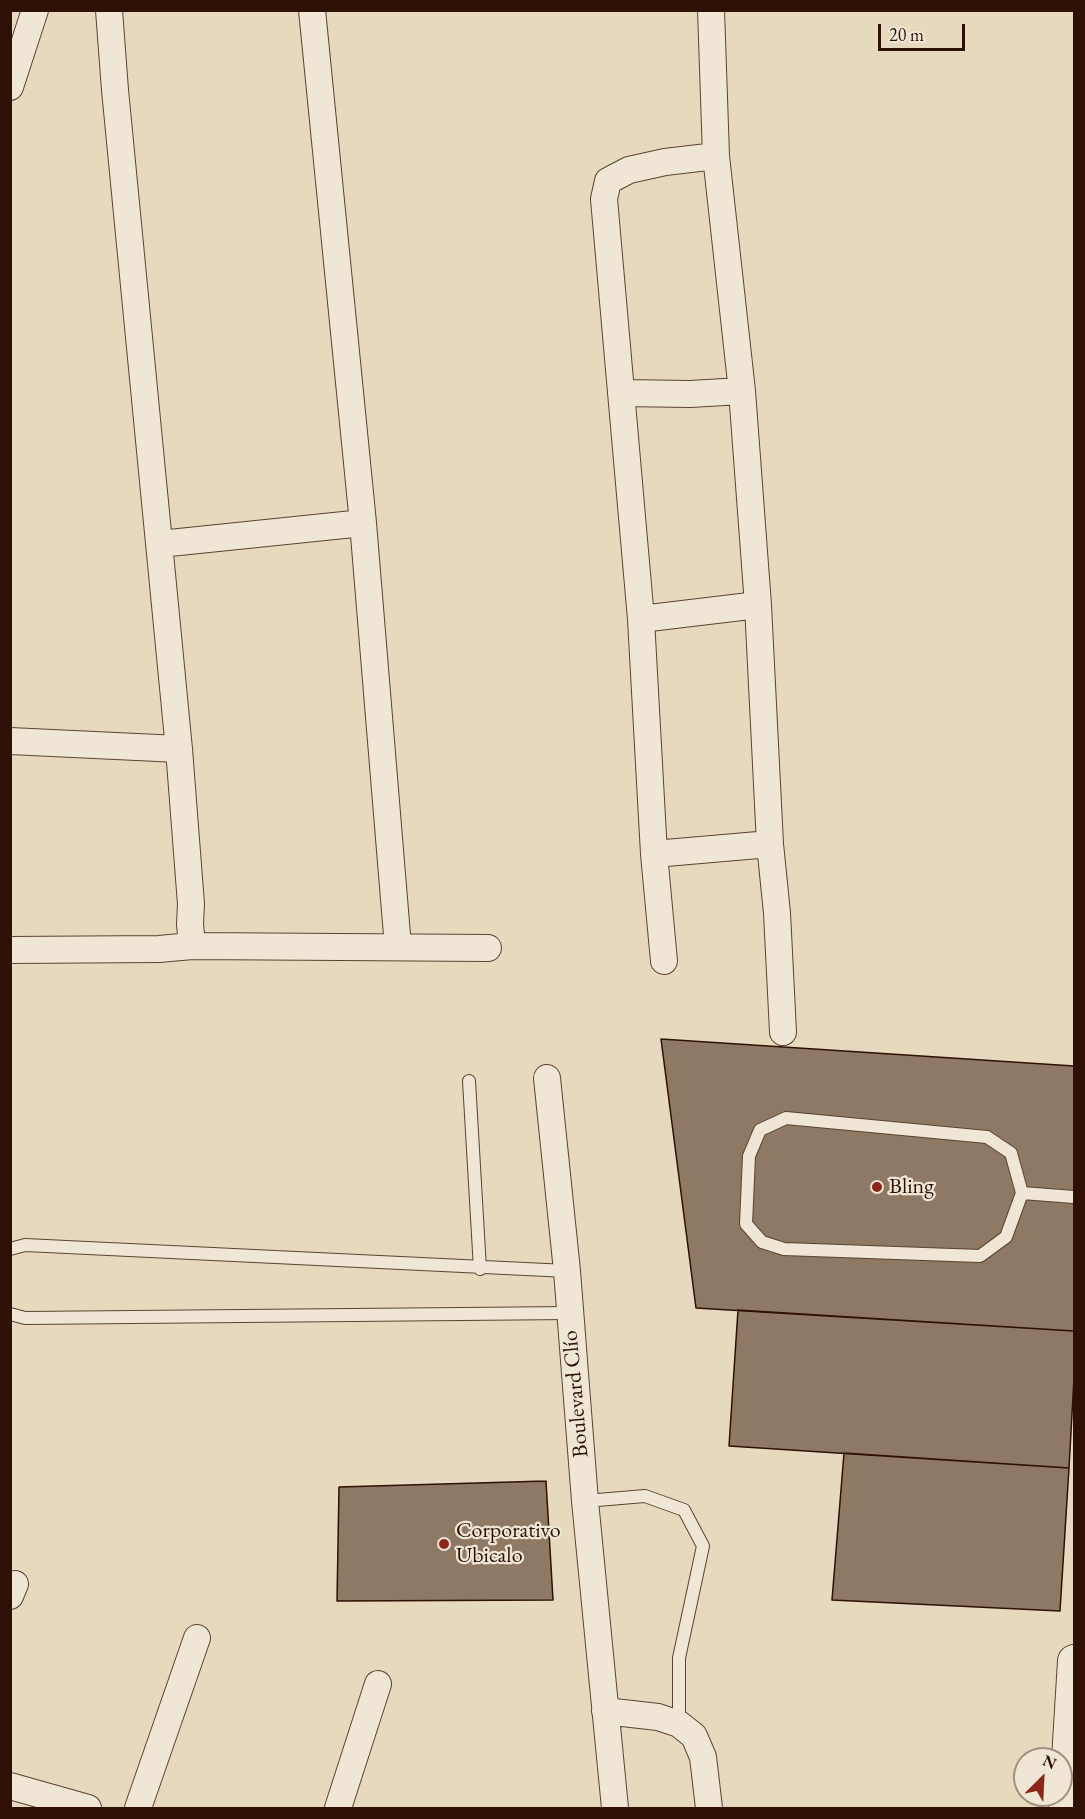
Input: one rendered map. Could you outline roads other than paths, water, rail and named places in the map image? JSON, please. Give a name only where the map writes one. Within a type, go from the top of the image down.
[{"type":"street","points":[[10,87],[35,10]]},
{"type":"street","points":[[109,10],[179,749],[192,946]]},
{"type":"street","points":[[312,10],[363,523],[398,948]]},
{"type":"street","points":[[711,10],[716,156],[742,392],[758,605],[770,844],[777,913],[783,1032]]},
{"type":"street","points":[[664,961],[654,854],[641,619],[604,199],[608,181],[629,170],[666,162],[716,156]]},
{"type":"street","points":[[621,393],[742,392]]},
{"type":"street","points":[[160,544],[363,523]]},
{"type":"street","points":[[641,619],[758,605]]},
{"type":"street","points":[[10,741],[179,749]]},
{"type":"street","points":[[654,854],[770,844]]},
{"type":"street","points":[[10,950],[159,949],[192,946],[488,948]]},
{"type":"street","name":"Boulevard Clío","points":[[547,1078],[567,1272],[585,1501],[615,1809]]},
{"type":"street","points":[[138,1809],[197,1638]]},
{"type":"street","points":[[1065,1809],[1074,1661]]},
{"type":"street","points":[[338,1809],[378,1684]]},
{"type":"street","points":[[605,1711],[658,1717],[679,1724],[694,1736],[703,1756],[708,1809]]},
{"type":"street","points":[[10,1786],[88,1809]]},
{"type":"lane","points":[[469,1081],[480,1269]]},
{"type":"lane","points":[[786,1118],[987,1137],[1011,1153],[1022,1193],[1006,1237],[980,1256],[784,1249],[762,1242],[746,1224],[749,1156],[760,1130],[786,1118]]},
{"type":"lane","points":[[1022,1193],[1074,1197]]},
{"type":"lane","points":[[10,1249],[25,1245],[567,1272]]},
{"type":"lane","points":[[10,1314],[36,1318],[570,1313]]},
{"type":"lane","points":[[585,1501],[645,1496],[684,1510],[703,1546],[679,1658],[679,1724]]},
{"type":"place","name":"Bling","points":[[877,1187]]},
{"type":"place","name":"Corporativo Ubicalo","points":[[444,1544]]}]
